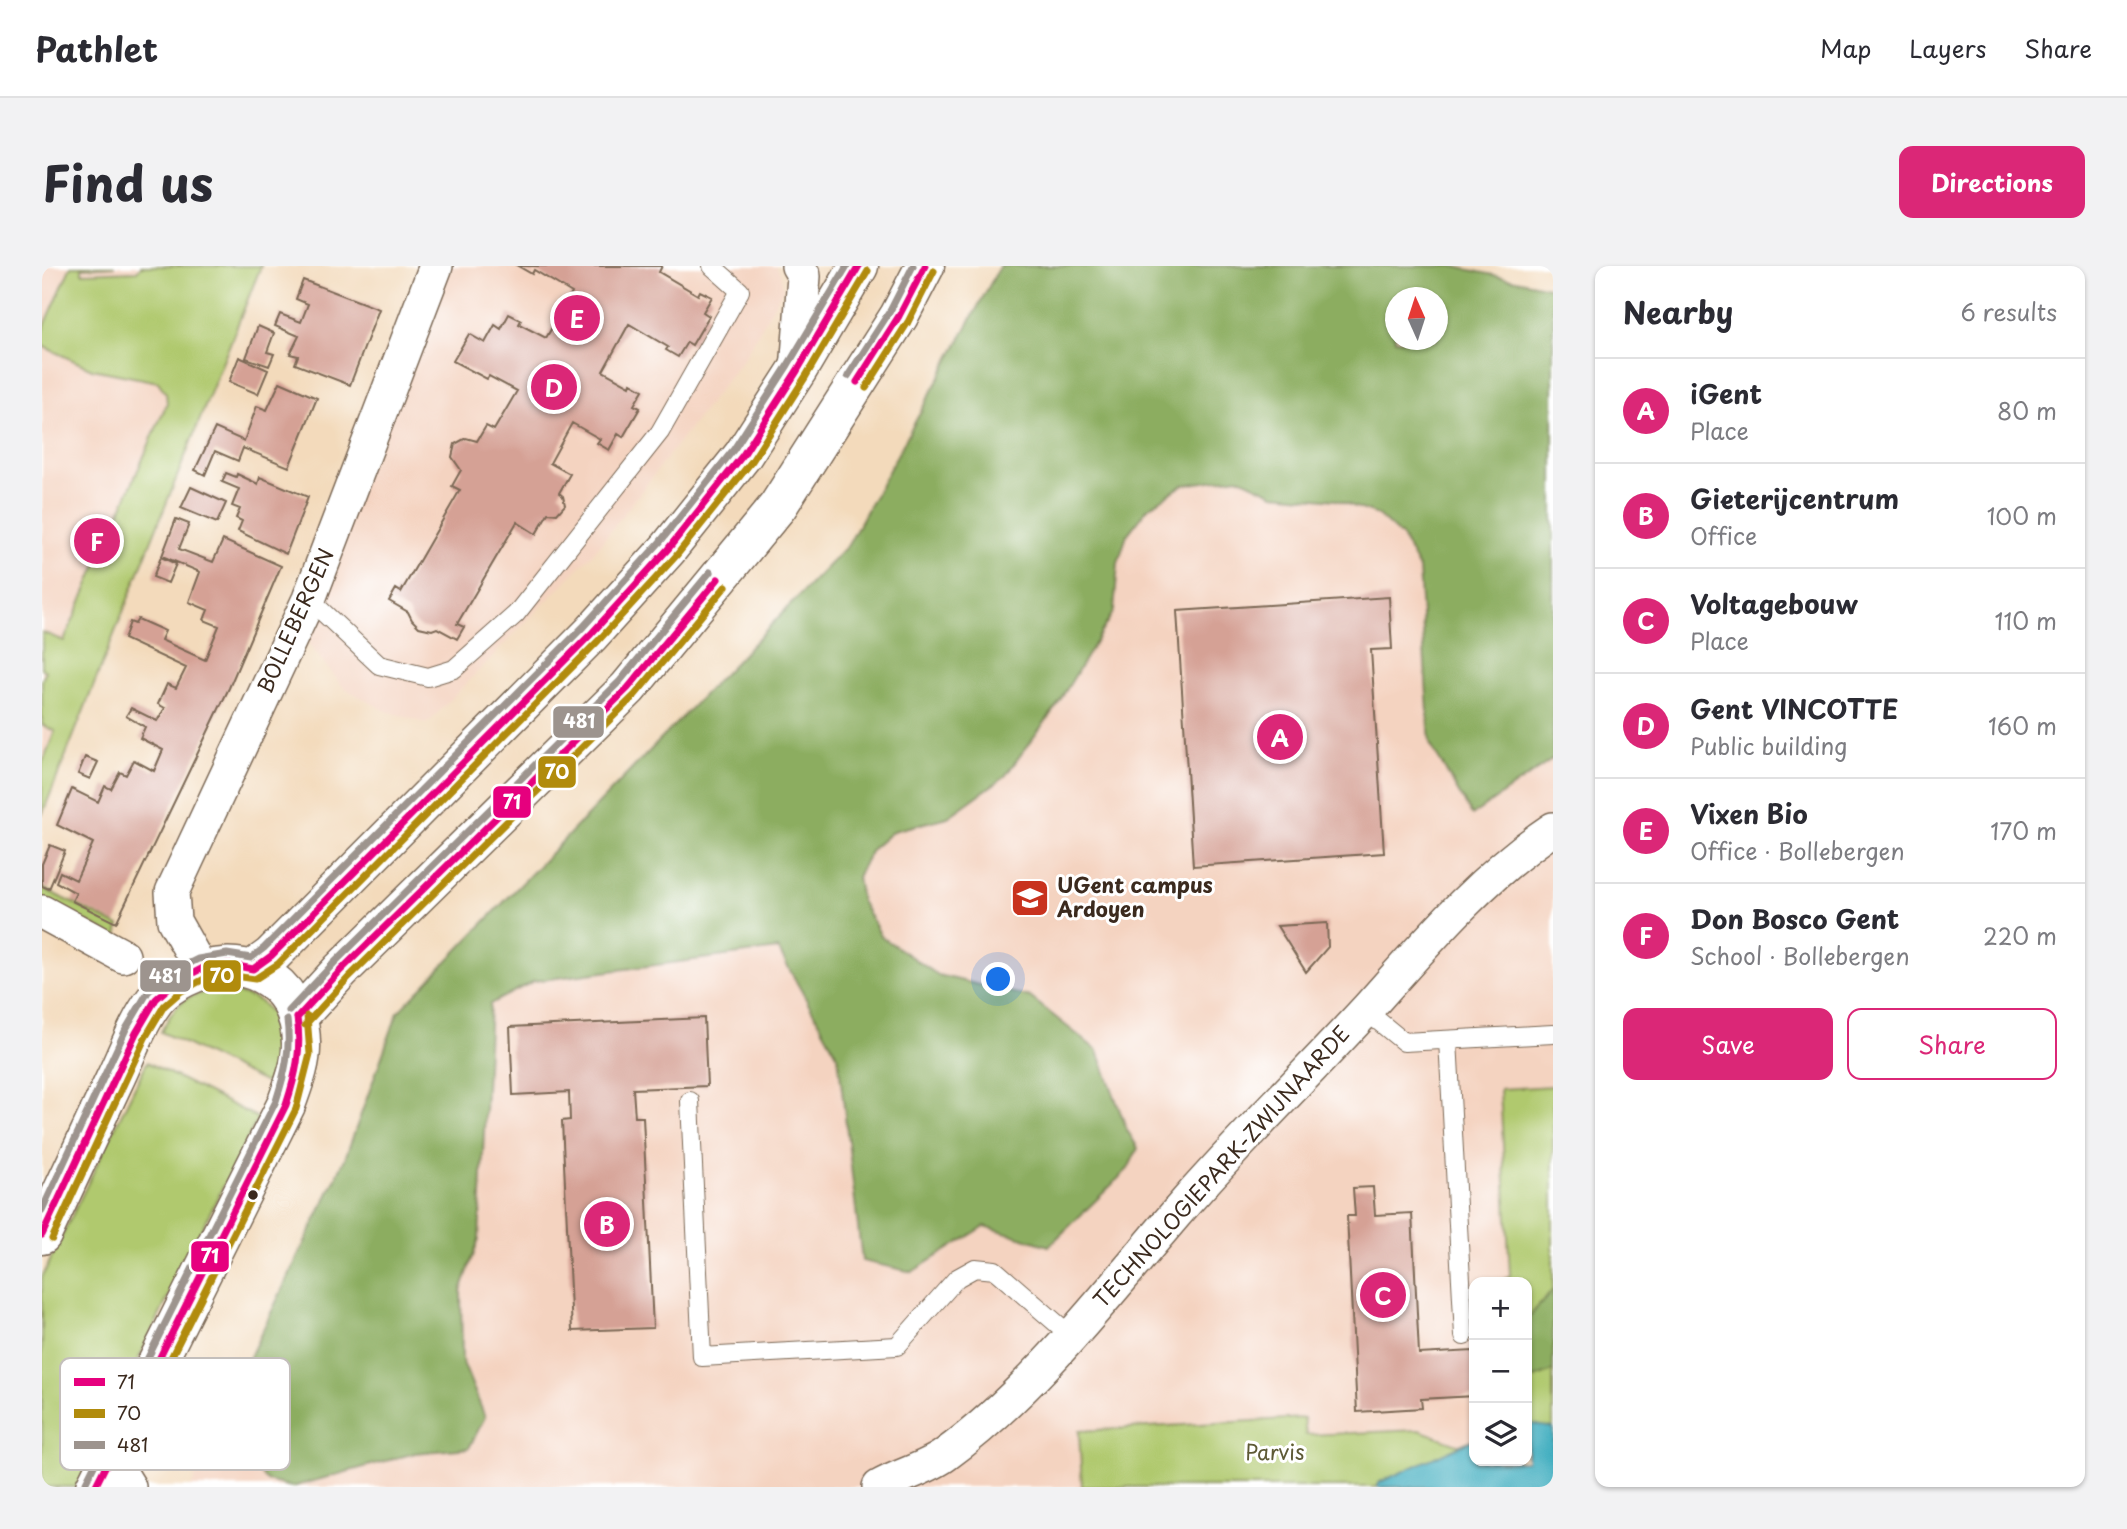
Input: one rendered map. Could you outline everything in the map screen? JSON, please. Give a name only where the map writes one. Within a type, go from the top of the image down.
[{"type":"highway","points":[[253,969],[271,956],[591,634],[651,568],[743,455],[859,266]]},
{"type":"highway","points":[[297,1018],[351,961],[628,688],[778,506],[899,316],[925,266]]},
{"type":"highway","points":[[42,1235],[136,1033],[156,999],[174,983],[201,969],[227,964],[253,969],[278,985],[289,999],[297,1018],[302,1042],[299,1066],[286,1105],[167,1358]]},
{"type":"street","name":"BOLLEBERGEN","points":[[201,969],[174,921],[172,892],[309,599],[436,266]]},
{"type":"street","points":[[797,371],[804,275],[798,266]]},
{"type":"street","name":"TECHNOLOGIEPARK-ZWIJNAARDE","points":[[879,1487],[942,1457],[1010,1400],[1217,1167],[1481,887],[1553,829]]},
{"type":"street","points":[[42,912],[123,956]]},
{"type":"lane","points":[[309,599],[379,665],[428,677],[454,669],[516,614],[660,432],[740,291],[712,266]]},
{"type":"lane","points":[[1365,1010],[1404,1042],[1553,1034]]},
{"type":"lane","points":[[1448,1040],[1464,1336]]},
{"type":"lane","points":[[690,1101],[702,1357],[897,1346],[957,1278],[975,1268],[995,1270],[1070,1335]]},
{"type":"shaded area","points":[[42,266],[261,266],[42,815]]},
{"type":"shaded area","points":[[446,266],[776,266],[783,289],[744,358],[596,550],[427,724],[384,710],[344,688],[302,635]]},
{"type":"shaded area","name":"UGent campus Ardoyen","points":[[1000,266],[1421,266],[1477,279],[1515,783],[1553,759],[1553,1487],[191,1487],[198,1470],[290,1470],[290,1358],[249,1358],[344,1161],[398,1012],[848,545]]},
{"type":"green space","points":[[71,266],[115,266],[82,268],[82,273],[137,271],[141,266],[261,266],[42,815],[42,764],[55,731],[42,725],[42,680],[46,671],[42,669],[42,632],[64,641],[167,403],[166,393],[158,382],[92,369],[42,346],[42,332]]},
{"type":"green space","points":[[1000,266],[1452,266],[1553,288],[1553,759],[1472,815],[1430,744],[1419,569],[1402,537],[1378,515],[1336,500],[1274,494],[1238,477],[1183,485],[1148,508],[1127,535],[1118,563],[1114,611],[1056,707],[1005,776],[948,817],[893,831],[871,850],[857,877],[861,901],[882,937],[938,975],[1030,997],[1098,1051],[1127,1130],[1138,1148],[1128,1169],[1049,1246],[985,1226],[912,1272],[862,1261],[838,1056],[778,949],[534,981],[490,1004],[479,1239],[461,1291],[462,1360],[485,1417],[469,1448],[415,1453],[292,1487],[267,1481],[258,1470],[290,1470],[290,1358],[249,1358],[344,1161],[398,1012],[848,545]]},
{"type":"green space","points":[[42,888],[119,926],[117,937],[42,900]]},
{"type":"green space","points":[[227,990],[259,1001],[276,1023],[280,1054],[272,1086],[161,1032],[173,1011],[186,999],[203,993]]},
{"type":"green space","points":[[147,1062],[258,1118],[139,1358],[60,1358],[60,1470],[85,1470],[77,1487],[42,1487],[42,1277]]},
{"type":"green space","name":"Parvis","points":[[1553,1086],[1553,1487],[1082,1487],[1079,1431],[1304,1418],[1306,1435],[1419,1430],[1460,1445],[1469,1441],[1469,1466],[1532,1466],[1532,1277],[1507,1277],[1510,1275],[1500,1089]]},
{"type":"green space","points":[[1553,1290],[1553,1371],[1532,1379],[1532,1340],[1532,1313]]},
{"type":"water","points":[[1532,1424],[1553,1428],[1553,1487],[1504,1484],[1502,1487],[1378,1487],[1378,1483],[1469,1441],[1469,1466],[1532,1466]]},
{"type":"building","points":[[518,266],[662,266],[659,272],[698,295],[700,291],[712,297],[703,312],[709,316],[692,345],[687,342],[678,357],[666,350],[668,347],[629,324],[603,371],[643,390],[634,405],[640,408],[623,437],[618,434],[609,450],[597,443],[600,439],[572,423],[550,463],[570,474],[559,493],[563,496],[565,505],[557,514],[548,513],[536,534],[517,522],[457,624],[464,627],[457,639],[437,628],[432,630],[419,627],[408,612],[389,601],[396,589],[401,592],[460,490],[452,486],[461,470],[452,457],[455,444],[466,438],[477,441],[486,426],[494,430],[517,391],[453,361],[469,334],[485,343],[495,325],[501,329],[509,314],[521,320],[519,324],[546,338],[572,293],[534,270],[532,274]]},
{"type":"building","points":[[303,280],[379,309],[350,385],[295,364],[298,356],[290,354],[299,336],[275,326],[280,314],[301,322],[308,304],[296,299]]},
{"type":"building","points":[[258,326],[274,333],[267,352],[274,354],[269,366],[246,358]]},
{"type":"building","points":[[239,357],[268,370],[258,394],[229,382]]},
{"type":"building","points":[[280,382],[317,398],[289,467],[243,448],[238,461],[215,451],[205,475],[195,470],[215,428],[244,441],[257,406],[267,410]]},
{"type":"building","points":[[226,473],[236,477],[237,474],[258,484],[260,477],[308,497],[286,554],[238,531],[242,521],[236,518],[240,509],[232,506],[239,489],[222,482]]},
{"type":"building","points":[[191,487],[226,503],[217,523],[181,508]]},
{"type":"building","points":[[176,519],[189,524],[179,549],[213,562],[223,540],[281,566],[229,688],[116,923],[72,901],[76,893],[56,882],[60,872],[76,880],[93,843],[57,825],[72,789],[98,802],[105,786],[111,789],[120,772],[126,775],[134,760],[154,771],[163,750],[140,738],[145,727],[126,716],[131,708],[157,721],[165,708],[158,704],[167,684],[176,688],[186,668],[124,639],[130,622],[135,624],[138,619],[165,631],[161,640],[205,660],[219,626],[204,620],[208,610],[189,602],[200,572],[162,556]]},
{"type":"building","points":[[161,557],[176,564],[168,583],[153,577]]},
{"type":"building","points":[[1389,597],[1392,649],[1371,650],[1384,853],[1193,866],[1177,611]]},
{"type":"building","points":[[85,757],[98,762],[90,779],[78,774]]},
{"type":"building","points":[[50,845],[65,851],[49,889],[42,886],[42,864]]},
{"type":"building","points":[[1327,923],[1328,947],[1306,972],[1277,926]]},
{"type":"building","points":[[704,1018],[707,1086],[633,1089],[635,1117],[643,1117],[653,1328],[572,1331],[562,1121],[570,1120],[569,1092],[513,1095],[510,1027]]},
{"type":"building","points":[[1373,1187],[1375,1215],[1412,1213],[1419,1354],[1469,1351],[1469,1396],[1421,1399],[1422,1408],[1357,1412],[1347,1216],[1355,1216],[1353,1188]]},
{"type":"transit line","name":"481","points":[[42,1210],[126,1029],[148,992],[168,974],[198,959],[227,954],[251,958],[264,948],[583,627],[660,542],[734,449],[847,266]]},
{"type":"transit line","name":"71","points":[[42,1235],[136,1033],[156,999],[174,983],[201,969],[227,964],[253,969],[271,956],[591,634],[668,549],[743,455],[859,266]]},
{"type":"transit line","name":"481","points":[[848,376],[890,311],[913,266]]},
{"type":"transit line","name":"71","points":[[857,382],[899,316],[925,266]]},
{"type":"transit line","name":"70","points":[[52,1239],[145,1038],[164,1006],[180,992],[204,979],[227,975],[255,979],[278,964],[598,641],[676,556],[752,461],[868,271]]},
{"type":"transit line","name":"70","points":[[866,388],[908,322],[934,271]]},
{"type":"transit line","name":"481","points":[[289,1011],[334,963],[620,681],[710,572]]},
{"type":"transit line","name":"71","points":[[297,1018],[341,970],[628,688],[718,579]]},
{"type":"transit line","name":"70","points":[[305,1025],[349,977],[635,695],[726,586]]},
{"type":"transit line","name":"70","points":[[171,1358],[296,1109],[310,1054],[307,1016]]},
{"type":"transit line","name":"71","points":[[160,1358],[286,1105],[297,1062],[297,1018]]},
{"type":"transit line","name":"481","points":[[148,1358],[276,1101],[286,1061],[287,1020]]},
{"type":"transit line","name":"481","points":[[86,1482],[92,1470]]},
{"type":"transit line","name":"71","points":[[95,1487],[104,1470]]},
{"type":"place","name":"Vixen Bio","points":[[577,318]]},
{"type":"place","name":"Gent VINCOTTE","points":[[554,387]]},
{"type":"place","name":"Don Bosco Gent","points":[[97,541]]},
{"type":"place","name":"iGent","points":[[1280,737]]},
{"type":"place","name":"UGent campus Ardoyen","points":[[1030,898]]},
{"type":"place","name":"Gieterijcentrum","points":[[607,1224]]},
{"type":"place","name":"Voltagebouw","points":[[1383,1295]]}]
